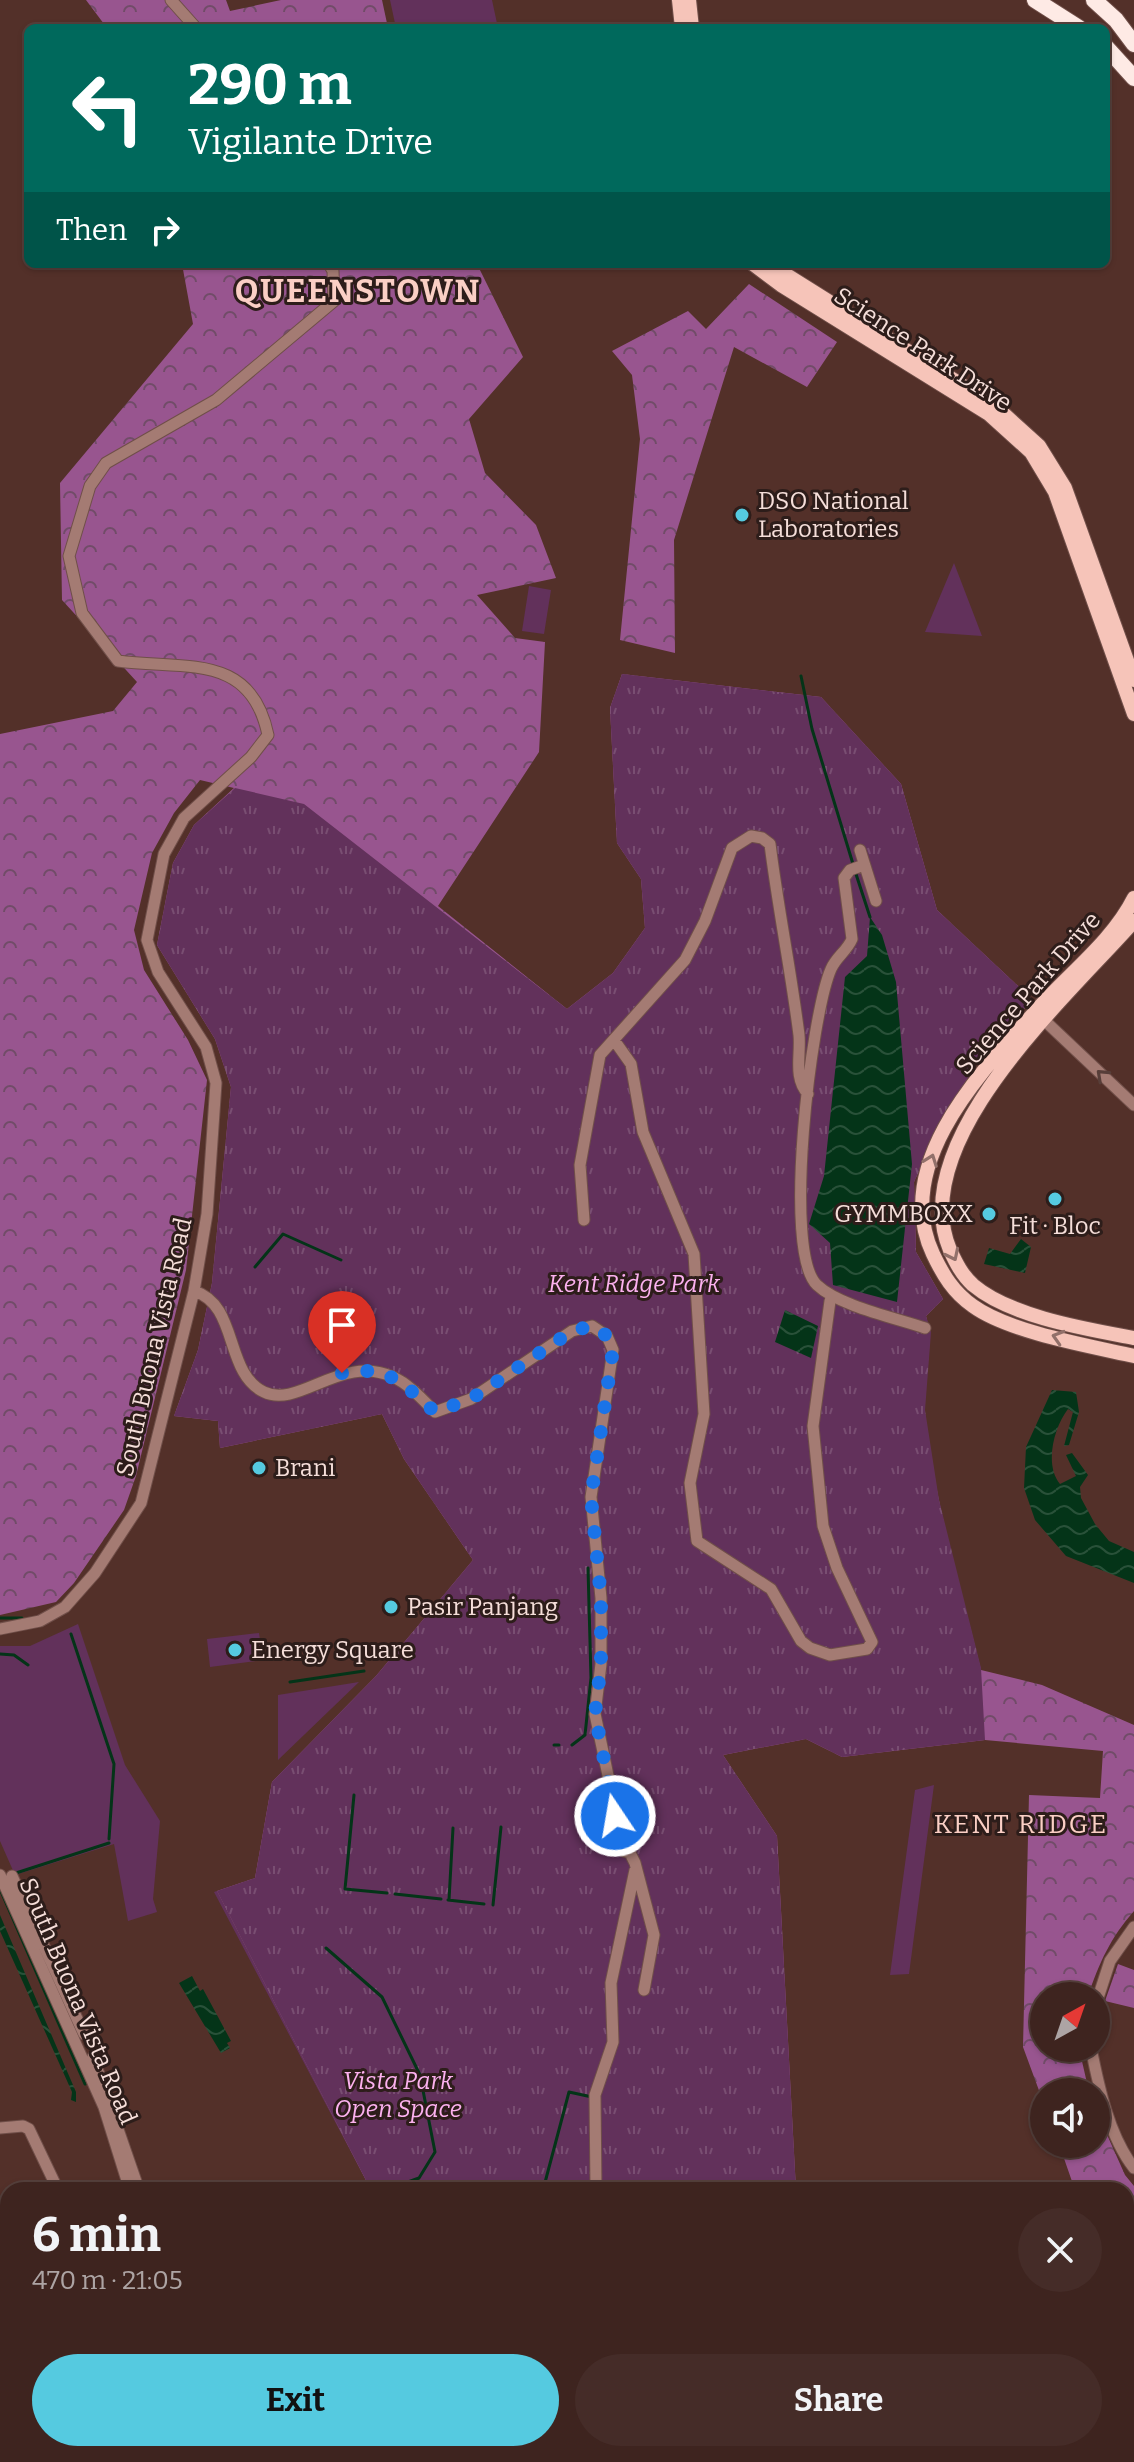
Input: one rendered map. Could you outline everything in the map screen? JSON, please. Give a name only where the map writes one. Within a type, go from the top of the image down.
[{"type":"highway","points":[[1035,0],[1073,24]]},
{"type":"highway","points":[[1094,0],[1116,20],[1134,44]]},
{"type":"highway","points":[[1110,51],[1134,78]]},
{"type":"main road","points":[[679,0],[682,24]]},
{"type":"main road","points":[[689,0],[692,24]]},
{"type":"main road","name":"Science Park Drive","points":[[759,268],[1020,433],[1055,492],[1134,714]]},
{"type":"main road","name":"Science Park Drive","points":[[776,268],[995,406],[1051,463],[1065,488],[1134,680]]},
{"type":"main road","name":"Science Park Drive","points":[[1134,898],[1117,924],[1035,1011],[960,1105],[931,1158],[922,1188],[922,1223],[946,1281],[971,1305],[1004,1322],[1134,1356]]},
{"type":"main road","name":"Science Park Drive","points":[[1134,921],[1001,1072],[955,1142],[944,1176],[940,1209],[944,1236],[963,1275],[992,1297],[1090,1329],[1134,1338]]},
{"type":"street","points":[[171,0],[192,24]]},
{"type":"street","name":"South Buona Vista Road","points":[[0,1629],[40,1621],[65,1607],[126,1528],[141,1503],[194,1291],[207,1214],[216,1083],[206,1047],[158,972],[147,940],[164,854],[184,818],[251,757],[268,735],[263,709],[248,686],[218,669],[118,661],[82,613],[69,556],[82,505],[106,463],[216,400],[323,312],[334,301],[331,268]]},
{"type":"street","points":[[584,1220],[580,1165],[600,1055],[685,960],[705,921],[732,848],[744,838],[756,836],[770,844],[799,1033],[799,1081],[808,1094]]},
{"type":"street","points":[[860,850],[858,867],[876,901]]},
{"type":"street","points":[[858,867],[844,878],[852,939],[831,969],[808,1094],[800,1160],[803,1258],[810,1278],[831,1295],[925,1328]]},
{"type":"street","points":[[1044,1020],[1134,1105]]},
{"type":"street","points":[[614,1040],[631,1064],[643,1132],[694,1254],[704,1414],[690,1483],[697,1541],[771,1589],[801,1641],[830,1655],[867,1649],[872,1642],[837,1568],[823,1526],[813,1426],[830,1301]]},
{"type":"street","points":[[194,1291],[210,1298],[220,1313],[250,1380],[267,1394],[280,1396],[342,1373],[377,1370],[397,1378],[435,1412],[471,1399],[572,1331],[592,1326],[607,1336],[613,1350],[591,1497],[601,1598],[601,1664],[595,1714],[616,1822],[624,1851],[630,1853],[654,1935],[644,1990]]},
{"type":"street","points":[[596,2182],[595,2095],[613,2042],[611,1983],[635,1870]]},
{"type":"street","points":[[6,1876],[84,2034]]},
{"type":"street","name":"South Buona Vista Road","points":[[6,1876],[104,2107],[127,2182]]},
{"type":"street","points":[[1103,1982],[1110,1961],[1134,1927]]},
{"type":"street","points":[[93,2057],[136,2182]]},
{"type":"street","points":[[1094,2062],[1099,2088],[1125,2156],[1134,2168]]},
{"type":"street","points":[[0,2128],[23,2126],[29,2129],[54,2182]]},
{"type":"green space","points":[[86,0],[226,0],[230,11],[281,0],[382,0],[387,24],[104,24]]},
{"type":"green space","points":[[390,0],[492,0],[497,24],[395,24]]},
{"type":"green space","name":"Kent Ridge Park","points":[[183,268],[479,268],[523,357],[469,419],[485,473],[536,525],[556,578],[477,595],[515,638],[545,642],[539,752],[438,906],[567,1009],[613,973],[645,928],[641,879],[617,843],[610,708],[622,674],[821,697],[901,784],[937,910],[1033,1000],[993,1039],[944,1114],[914,1182],[916,1252],[943,1299],[926,1316],[929,1352],[925,1413],[941,1510],[981,1670],[1042,1685],[1134,1725],[1134,1911],[1106,1951],[1093,1982],[1030,1982],[1030,2062],[1082,2062],[1086,2078],[1034,2078],[1023,2047],[1029,1795],[1100,1798],[1103,1751],[985,1740],[842,1757],[806,1739],[723,1755],[777,1836],[796,2182],[367,2182],[217,1891],[255,1878],[272,1782],[376,1676],[473,1560],[404,1459],[382,1414],[220,1448],[218,1421],[174,1416],[198,1350],[212,1283],[231,1087],[215,1039],[157,945],[173,863],[194,825],[234,788],[200,780],[174,813],[152,853],[134,930],[144,970],[188,1040],[207,1080],[186,1270],[136,1476],[124,1510],[74,1583],[56,1602],[0,1615],[0,734],[113,711],[137,682],[62,600],[60,483],[193,324]]},
{"type":"green space","points":[[749,284],[837,342],[807,387],[734,347],[674,540],[675,653],[620,640],[640,439],[632,375],[612,351],[688,311],[706,329]]},
{"type":"green space","points":[[954,563],[982,636],[925,632]]},
{"type":"green space","points":[[529,586],[551,590],[544,634],[522,631]]},
{"type":"green space","name":"Kent Ridge Park","points":[[622,674],[821,697],[901,784],[937,910],[1033,1000],[993,1039],[944,1114],[914,1182],[916,1252],[943,1299],[926,1316],[931,1332],[925,1410],[939,1500],[981,1668],[985,1740],[842,1757],[806,1739],[723,1755],[777,1836],[796,2182],[367,2182],[217,1891],[255,1878],[272,1782],[376,1676],[473,1560],[404,1459],[382,1414],[220,1448],[218,1421],[174,1416],[198,1350],[212,1283],[231,1087],[215,1039],[157,945],[173,863],[194,825],[235,788],[304,804],[567,1009],[613,973],[645,928],[641,879],[617,843],[610,708]]},
{"type":"green space","points":[[78,1624],[125,1765],[160,1821],[153,1899],[157,1912],[128,1921],[114,1844],[15,1875],[0,1841],[0,1646],[30,1646]]},
{"type":"green space","name":"Energy Square","points":[[259,1633],[263,1660],[210,1667],[207,1639]]},
{"type":"green space","points":[[359,1682],[278,1760],[278,1695]]},
{"type":"green space","points":[[934,1785],[909,1974],[890,1975],[915,1790]]},
{"type":"green space","points":[[217,1891],[367,2182],[367,2182],[214,1892]]},
{"type":"green space","points":[[1118,1964],[1134,1970],[1134,2008],[1110,2002],[1110,1987]]},
{"type":"green space","points":[[1110,2141],[1131,2182],[1072,2182],[1064,2158],[1110,2158]]},
{"type":"water","points":[[870,917],[882,935],[896,982],[912,1164],[897,1302],[833,1285],[830,1243],[809,1224],[824,1176],[845,977],[867,956]]},
{"type":"water","points":[[1021,1239],[1031,1247],[1025,1273],[984,1264],[989,1248],[1010,1254]]},
{"type":"water","points":[[785,1310],[818,1326],[811,1358],[775,1342]]},
{"type":"water","points":[[1052,1390],[1076,1392],[1079,1412],[1069,1445],[1064,1446],[1073,1412],[1068,1409],[1055,1436],[1052,1457],[1055,1476],[1060,1484],[1076,1476],[1066,1455],[1072,1453],[1088,1475],[1080,1487],[1081,1498],[1095,1524],[1109,1541],[1134,1552],[1134,1583],[1066,1556],[1035,1520],[1024,1488],[1026,1447]]},
{"type":"water","points":[[0,1915],[76,2092],[76,2102],[71,2100],[72,2092],[0,1931]]},
{"type":"water","points":[[192,1976],[200,1991],[203,1989],[231,2041],[227,2043],[230,2048],[221,2053],[179,1983]]},
{"type":"waterway","points":[[801,676],[812,729],[853,864]]},
{"type":"waterway","points":[[855,871],[870,917]]},
{"type":"waterway","points":[[255,1267],[283,1234],[341,1260]]},
{"type":"waterway","points":[[572,1745],[585,1735],[591,1678],[588,1568]]},
{"type":"waterway","points":[[0,1618],[22,1618]]},
{"type":"waterway","points":[[71,1634],[114,1764],[109,1839]]},
{"type":"waterway","points":[[0,1654],[14,1655],[28,1665]]},
{"type":"waterway","points":[[290,1682],[364,1671]]},
{"type":"waterway","points":[[554,1745],[559,1745]]},
{"type":"waterway","points":[[354,1795],[345,1889],[387,1893]]},
{"type":"waterway","points":[[493,1905],[501,1827]]},
{"type":"waterway","points":[[449,1900],[453,1828]]},
{"type":"waterway","points":[[16,1873],[109,1843]]},
{"type":"waterway","points":[[0,1889],[85,2084]]},
{"type":"waterway","points":[[395,1894],[441,1899]]},
{"type":"waterway","points":[[448,1900],[484,1904]]},
{"type":"waterway","points":[[326,1948],[382,1997],[420,2075],[435,2152],[419,2178],[408,2182]]},
{"type":"waterway","points":[[545,2182],[569,2092],[592,2097]]},
{"type":"place","name":"DSO National Laboratories","points":[[742,515]]},
{"type":"place","name":"Fit · Bloc","points":[[1055,1199]]},
{"type":"place","name":"GYMMBOXX","points":[[989,1214]]},
{"type":"place","name":"Brani","points":[[259,1468]]},
{"type":"place","name":"Pasir Panjang","points":[[391,1607]]},
{"type":"place","name":"Energy Square","points":[[235,1650]]},
{"type":"district","name":"QUEENSTOWN","points":[[358,291]]},
{"type":"district","name":"KENT RIDGE","points":[[1021,1824]]},
{"type":"route","points":[[342,1373],[377,1370],[397,1378],[435,1412],[471,1399],[572,1331],[592,1326],[607,1336],[613,1350],[591,1497],[601,1598],[601,1664],[595,1714],[615,1816]]},
{"type":"park label","name":"Vista Park Open Space","points":[[398,2095]]}]
